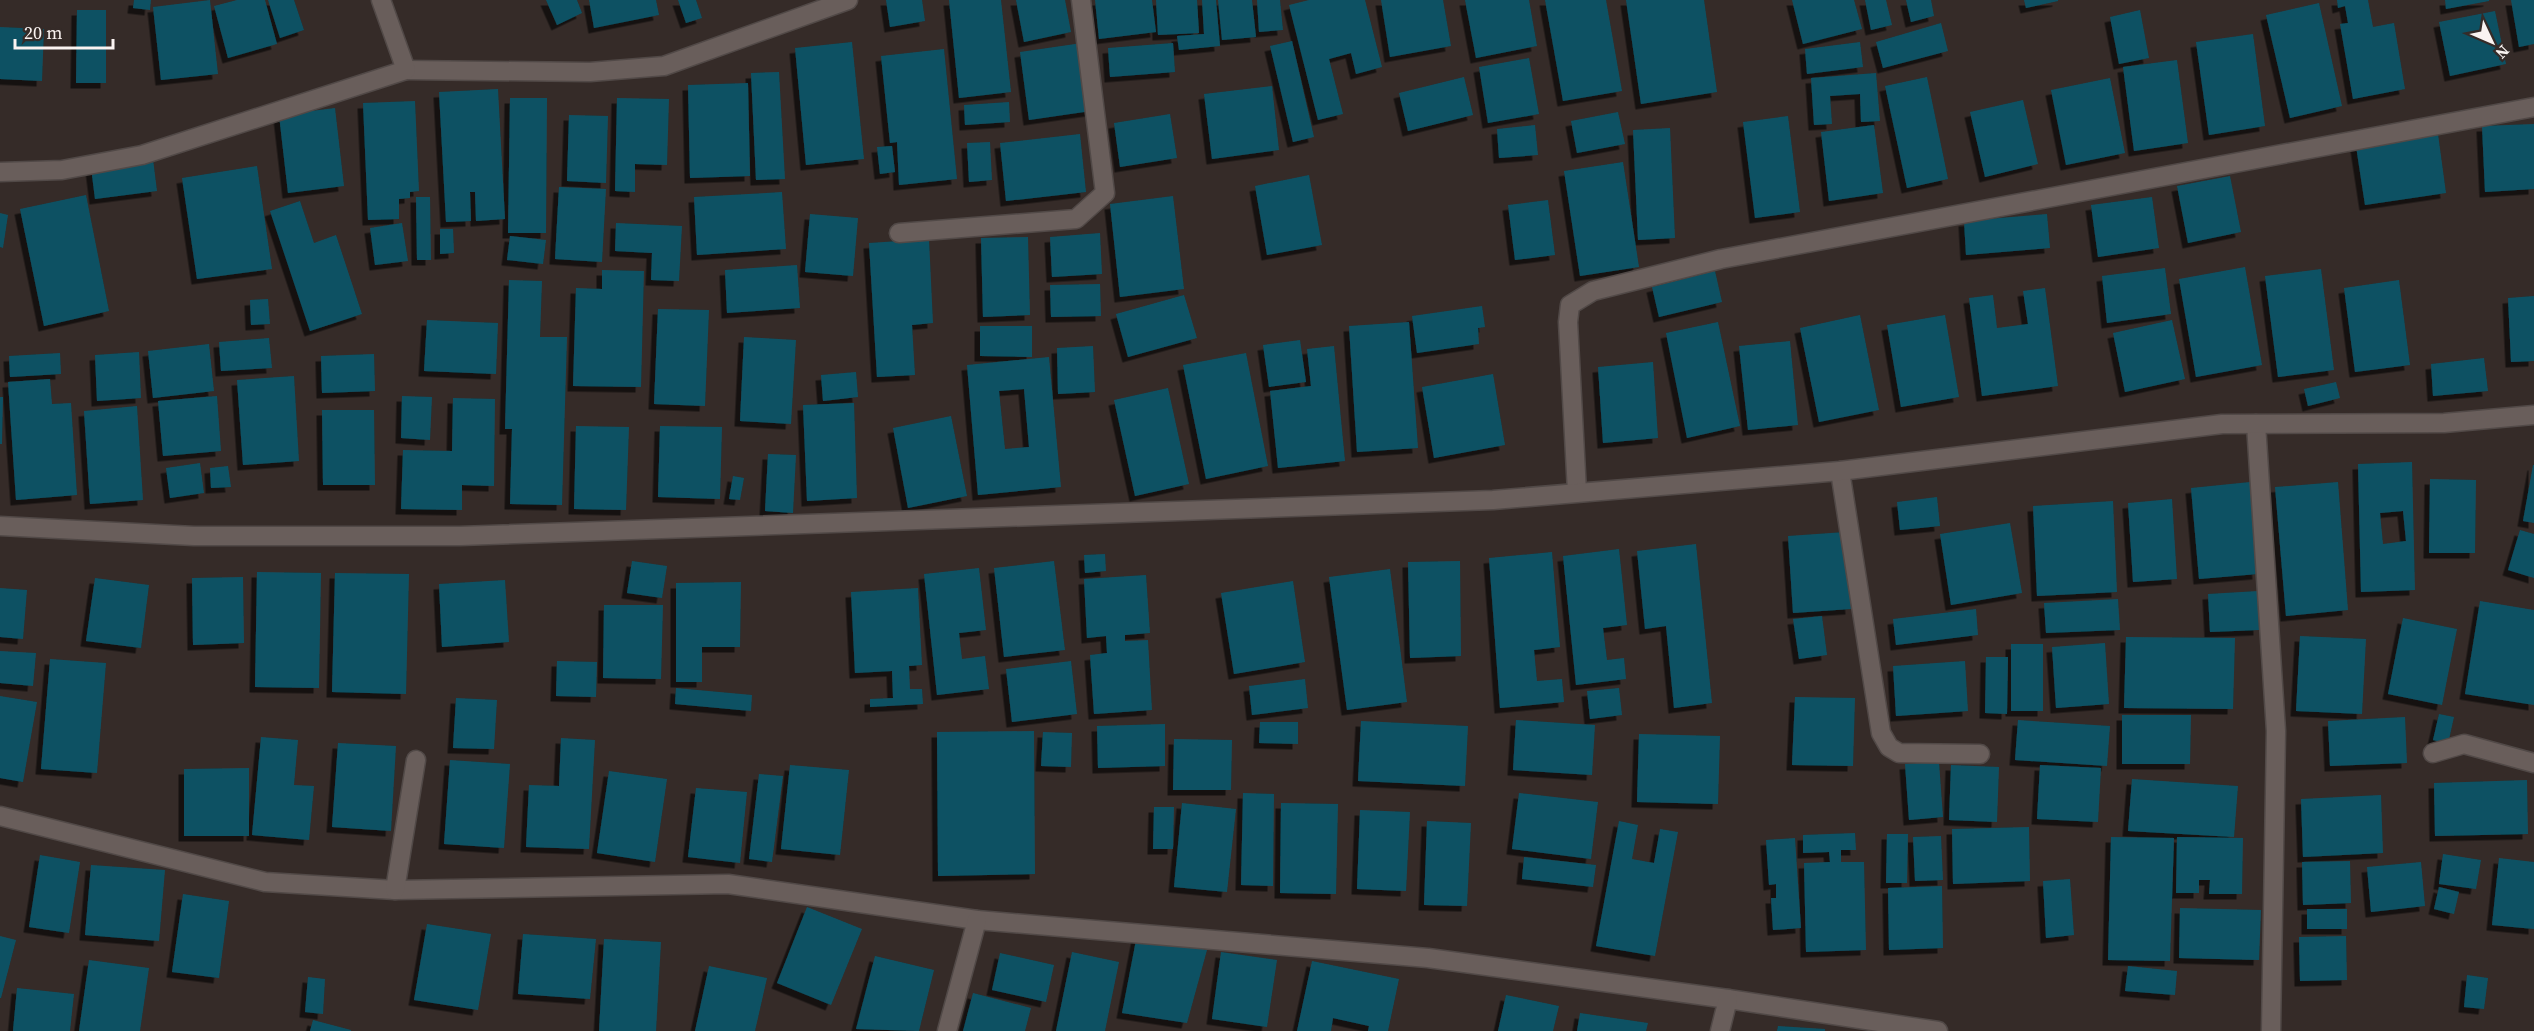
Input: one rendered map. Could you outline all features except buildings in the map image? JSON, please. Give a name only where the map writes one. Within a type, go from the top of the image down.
[{"type":"street","points":[[381,0],[406,70]]},
{"type":"street","points":[[0,172],[62,170],[142,156],[406,70],[590,72],[664,66],[848,0]]},
{"type":"street","points":[[899,233],[1076,219],[1105,193],[1082,0]]},
{"type":"street","points":[[1577,492],[1569,305],[1593,291],[1721,259],[2534,107]]},
{"type":"street","points":[[0,526],[194,536],[460,536],[1493,500],[1840,471],[2222,424],[2444,423],[2534,415]]},
{"type":"street","points":[[2256,424],[2276,731],[2271,1031]]},
{"type":"street","points":[[1840,471],[1881,733],[1889,747],[1899,753],[1980,754]]},
{"type":"street","points":[[2433,753],[2464,744],[2534,763]]},
{"type":"street","points":[[395,890],[416,760]]},
{"type":"street","points":[[0,816],[265,882],[395,890],[728,884],[976,920],[1428,958],[1728,999],[1938,1031]]},
{"type":"street","points":[[947,1031],[976,920]]},
{"type":"street","points":[[1720,1031],[1728,999]]}]
